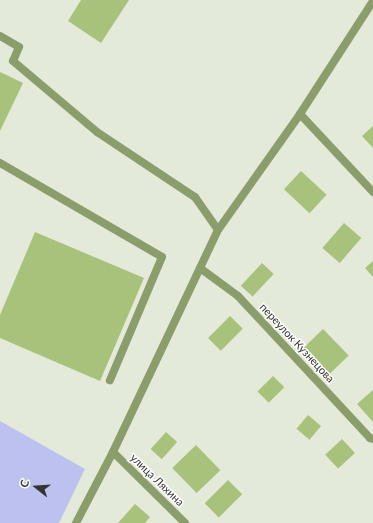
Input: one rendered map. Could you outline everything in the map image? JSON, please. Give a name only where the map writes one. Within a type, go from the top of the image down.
[{"type":"street","points":[[76,523],[113,452],[218,230],[300,114],[373,1]]},
{"type":"street","points":[[0,36],[19,47],[13,61],[97,132],[195,197],[218,230]]},
{"type":"street","points":[[300,114],[373,192]]},
{"type":"street","points":[[0,163],[162,257],[110,380]]},
{"type":"street","name":"переулок Кузнецова","points":[[200,268],[238,296],[370,438],[373,439]]},
{"type":"street","name":"улица Ляхина","points":[[113,452],[185,523]]},
{"type":"shaded area","points":[[0,421],[85,469],[59,523],[0,523]]},
{"type":"building","points":[[81,0],[129,0],[101,43],[68,21]]},
{"type":"building","points":[[0,72],[23,83],[0,131]]},
{"type":"building","points":[[373,126],[373,148],[362,136]]},
{"type":"building","points":[[301,171],[327,195],[310,213],[284,189]]},
{"type":"building","points":[[344,223],[361,238],[340,263],[322,248]]},
{"type":"building","points":[[35,232],[144,278],[100,381],[0,338],[0,315]]},
{"type":"building","points":[[373,261],[373,277],[365,268]]},
{"type":"building","points":[[262,263],[274,274],[253,297],[241,286]]},
{"type":"building","points":[[230,316],[243,329],[221,351],[208,338]]},
{"type":"building","points":[[323,329],[349,356],[329,375],[303,348]]},
{"type":"building","points":[[273,376],[284,387],[269,403],[257,392]]},
{"type":"building","points":[[373,390],[373,422],[357,404]]},
{"type":"building","points":[[308,415],[321,426],[309,440],[296,429]]},
{"type":"building","points":[[166,432],[177,442],[162,459],[151,449]]},
{"type":"building","points":[[342,439],[355,453],[338,469],[325,455]]},
{"type":"building","points":[[196,445],[220,470],[197,493],[172,468]]},
{"type":"building","points":[[228,480],[242,494],[219,517],[205,503]]},
{"type":"building","points":[[135,504],[150,517],[145,523],[118,523]]}]
